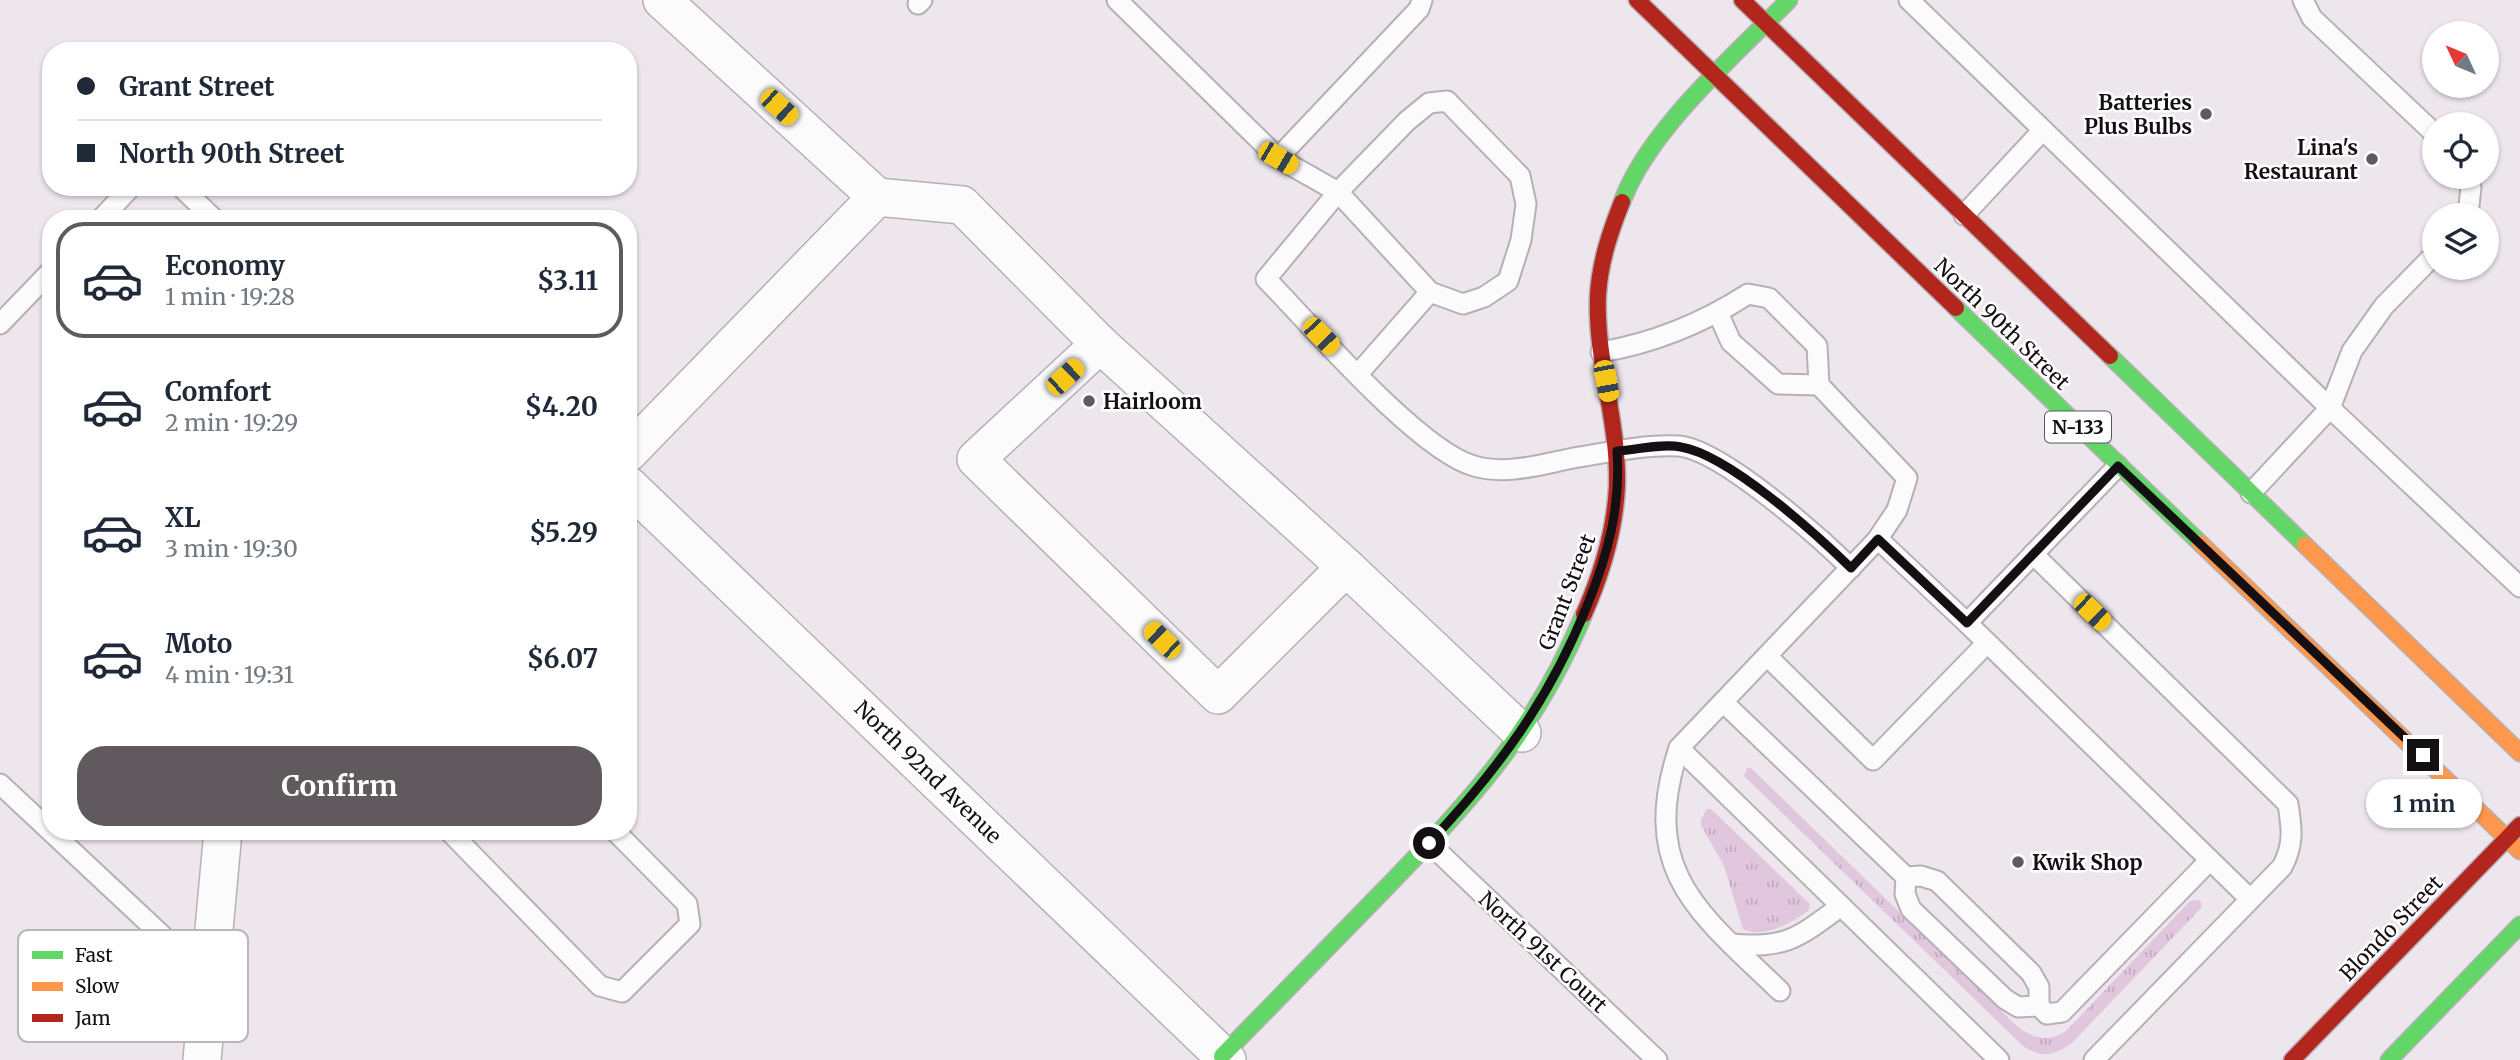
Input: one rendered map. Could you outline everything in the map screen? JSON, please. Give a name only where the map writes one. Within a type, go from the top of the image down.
[{"type":"main road","name":"North 90th Street","points":[[1637,0],[2520,851]]},
{"type":"main road","points":[[1742,0],[2520,754]]},
{"type":"main road","name":"Grant Street","points":[[1224,1058],[1464,806],[1522,733],[1561,666],[1602,567],[1617,506],[1617,451],[1601,352],[1598,278],[1602,251],[1616,208],[1649,153],[1716,76],[1789,0]]},
{"type":"main road","name":"Blondo Street","points":[[2292,1060],[2520,825]]},
{"type":"main road","points":[[2389,1060],[2520,925]]},
{"type":"street","points":[[662,0],[877,197],[962,205],[1100,344],[1522,733]]},
{"type":"street","points":[[637,444],[877,197]]},
{"type":"street","points":[[1100,344],[976,459],[1218,695],[1346,568]]},
{"type":"street","name":"North 92nd Avenue","points":[[637,494],[1224,1058]]},
{"type":"street","points":[[214,930],[222,840]]},
{"type":"street","points":[[202,1060],[204,1042]]},
{"type":"lane","points":[[1117,0],[1278,158],[1338,192],[1430,292],[1462,304],[1484,297],[1508,281],[1521,240],[1526,204],[1520,176],[1447,102],[1429,103],[1338,192],[1266,279],[1358,373],[1429,440],[1471,466],[1497,471],[1617,451],[1681,446],[1699,453],[1779,504],[1814,531],[1851,568]]},
{"type":"lane","points":[[1278,158],[1419,9],[1422,0]]},
{"type":"lane","points":[[2303,0],[2312,18],[2422,122]]},
{"type":"lane","points":[[1917,3],[2043,130],[2330,408],[2520,587]]},
{"type":"lane","points":[[1964,215],[2043,130]]},
{"type":"lane","points":[[109,210],[123,196]]},
{"type":"lane","points":[[190,196],[205,210]]},
{"type":"lane","points":[[2251,493],[2330,408],[2352,351],[2384,306],[2422,267]]},
{"type":"lane","points":[[0,324],[42,280]]},
{"type":"lane","points":[[1358,373],[1430,292]]},
{"type":"lane","points":[[1601,352],[1640,346],[1718,313],[1748,294],[1769,298],[1817,346],[1819,385],[1907,478],[1897,510],[1875,543]]},
{"type":"lane","points":[[1718,313],[1731,342],[1779,384],[1819,385]]},
{"type":"lane","points":[[1967,623],[2118,466]]},
{"type":"lane","points":[[1780,991],[1686,896],[1668,842],[1664,808],[1679,748],[1878,539],[2250,900]]},
{"type":"lane","points":[[2033,554],[2288,804],[2292,848],[2282,867],[2094,1060]]},
{"type":"lane","points":[[1767,656],[1874,760],[1987,643]]},
{"type":"lane","points":[[1723,702],[1906,877],[1921,876],[1937,881],[2031,973],[2039,987],[2039,1006],[2047,1014],[2062,1012],[2210,860]]},
{"type":"lane","points":[[1679,748],[1999,1060]]},
{"type":"lane","points":[[0,784],[42,823]]},
{"type":"lane","points":[[60,840],[156,930]]},
{"type":"lane","points":[[458,840],[600,986],[622,992],[690,924],[687,904],[624,840]]},
{"type":"lane","name":"North 91st Court","points":[[1429,843],[1657,1060]]},
{"type":"lane","points":[[1906,877],[1905,894],[1911,909],[2005,999],[2018,1007],[2039,1006]]},
{"type":"lane","points":[[1731,944],[1766,947],[1795,938],[1842,906]]},
{"type":"green space","points":[[1747,768],[1751,768],[2019,1028],[2037,1037],[2054,1037],[2066,1031],[2190,901],[2200,900],[2202,907],[2071,1044],[2052,1053],[2041,1054],[2022,1045],[1744,776]]},
{"type":"green space","points":[[1707,809],[1711,809],[1810,904],[1809,910],[1769,931],[1751,932],[1743,929],[1724,866],[1701,825],[1701,819]]},
{"type":"traffic: fast","points":[[1622,202],[1634,175],[1672,121],[1719,69],[1789,0]]},
{"type":"traffic: fast","points":[[1956,308],[2200,543]]},
{"type":"traffic: fast","points":[[2110,356],[2305,545]]},
{"type":"traffic: fast","points":[[1222,1056],[1414,859],[1471,796],[1521,731],[1544,695],[1584,614]]},
{"type":"traffic: fast","points":[[2389,1060],[2520,925]]},
{"type":"traffic: slow","points":[[2200,543],[2520,851]]},
{"type":"traffic: slow","points":[[2305,545],[2520,753]]},
{"type":"traffic: jam","points":[[1637,0],[1956,308]]},
{"type":"traffic: jam","points":[[1742,0],[2110,356]]},
{"type":"traffic: jam","points":[[1584,614],[1606,552],[1616,503],[1617,462],[1600,343],[1598,295],[1606,247],[1622,202]]},
{"type":"traffic: jam","points":[[2292,1060],[2520,825]]},
{"type":"place","name":"Batteries Plus Bulbs","points":[[2206,114]]},
{"type":"place","name":"Lina's Restaurant","points":[[2372,159]]},
{"type":"place","name":"Hairloom","points":[[1089,401]]},
{"type":"place","name":"Kwik Shop","points":[[2018,862]]},
{"type":"route","points":[[1429,843],[1464,806],[1508,752],[1534,714],[1561,666],[1602,567],[1615,524],[1619,479],[1617,451],[1681,446],[1699,453],[1779,504],[1814,531],[1851,568],[1878,539],[1967,623],[2118,466],[2423,755]]}]
